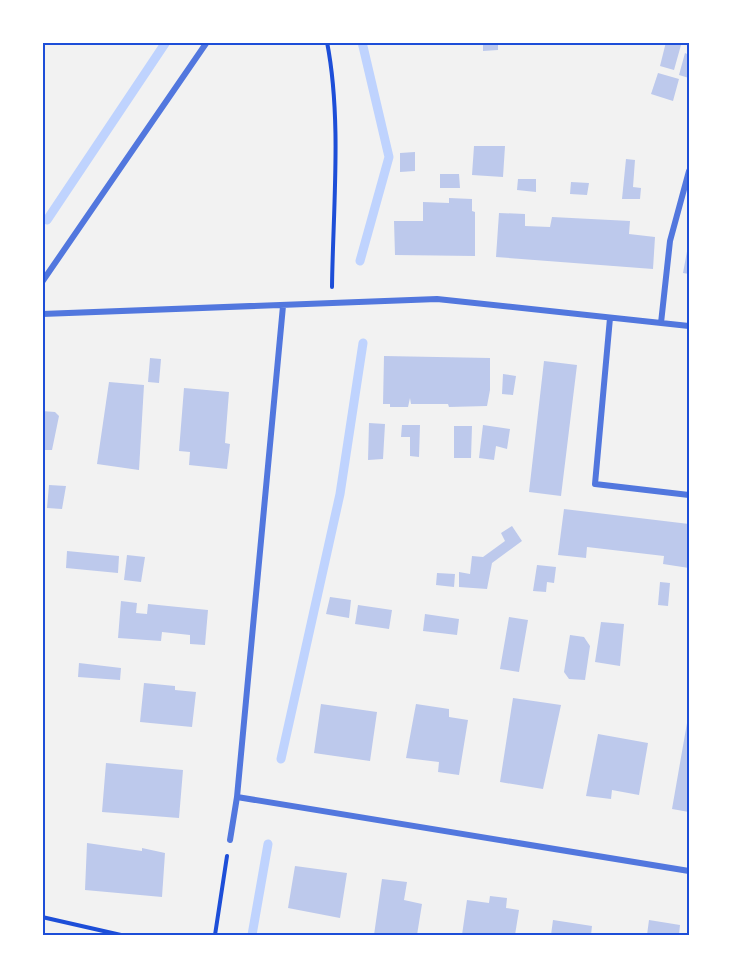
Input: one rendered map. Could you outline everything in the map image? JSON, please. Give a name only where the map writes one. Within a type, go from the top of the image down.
[{"type":"street","points":[[42,282],[207,42]]},
{"type":"street","points":[[661,323],[670,242],[689,171]]},
{"type":"street","points":[[42,314],[283,306],[331,301],[437,299],[689,326]]},
{"type":"street","points":[[230,840],[237,797],[283,306]]},
{"type":"street","points":[[610,318],[595,484],[689,495]]},
{"type":"street","points":[[237,797],[689,871]]},
{"type":"path","points":[[327,42],[332,67],[334,134],[331,301]]},
{"type":"path","points":[[215,935],[230,840]]},
{"type":"path","points":[[42,917],[121,935]]},
{"type":"building","points":[[483,42],[498,42],[498,50],[483,51]]},
{"type":"building","points":[[666,42],[681,45],[674,70],[660,66]]},
{"type":"building","points":[[685,53],[689,55],[689,78],[679,75]]},
{"type":"building","points":[[658,73],[679,79],[673,101],[651,94]]},
{"type":"building","points":[[474,146],[505,146],[503,177],[472,175]]},
{"type":"building","points":[[415,152],[415,171],[400,172],[400,153]]},
{"type":"building","points":[[626,159],[635,160],[633,187],[641,188],[640,199],[622,199]]},
{"type":"building","points":[[440,174],[459,174],[460,188],[440,188]]},
{"type":"building","points":[[518,179],[536,179],[536,192],[517,190]]},
{"type":"building","points":[[571,182],[589,183],[587,195],[570,194]]},
{"type":"building","points":[[449,198],[472,199],[472,211],[475,212],[475,256],[395,255],[394,221],[423,221],[423,202],[449,203]]},
{"type":"building","points":[[499,213],[525,214],[525,226],[550,227],[552,217],[630,221],[629,234],[655,237],[653,269],[496,257]]},
{"type":"building","points":[[689,246],[689,274],[683,273]]},
{"type":"building","points":[[384,356],[490,358],[490,390],[487,406],[449,407],[448,404],[411,404],[410,398],[408,407],[390,407],[390,404],[383,404]]},
{"type":"building","points":[[150,358],[161,359],[159,383],[148,382]]},
{"type":"building","points":[[544,361],[577,365],[561,496],[529,492]]},
{"type":"building","points":[[503,374],[516,376],[513,395],[502,394]]},
{"type":"building","points":[[109,382],[144,385],[139,470],[97,464]]},
{"type":"building","points":[[184,388],[229,392],[225,443],[230,444],[227,469],[189,465],[190,452],[179,451]]},
{"type":"building","points":[[42,411],[55,412],[59,416],[52,450],[42,450]]},
{"type":"building","points":[[369,423],[385,424],[383,459],[368,460]]},
{"type":"building","points":[[402,425],[420,425],[419,457],[410,456],[410,437],[401,437]]},
{"type":"building","points":[[483,425],[510,429],[507,449],[496,446],[494,460],[479,458]]},
{"type":"building","points":[[454,426],[472,426],[471,458],[454,458]]},
{"type":"building","points":[[49,485],[66,486],[62,509],[47,508]]},
{"type":"building","points":[[564,509],[689,524],[689,568],[663,564],[664,556],[587,547],[586,558],[558,555]]},
{"type":"building","points":[[512,526],[522,541],[492,563],[487,589],[459,587],[459,572],[470,574],[472,556],[483,557],[505,541],[501,533]]},
{"type":"building","points":[[67,551],[119,556],[118,573],[66,568]]},
{"type":"building","points":[[127,555],[145,557],[141,582],[124,580]]},
{"type":"building","points":[[537,565],[556,567],[554,583],[547,582],[546,592],[533,591]]},
{"type":"building","points":[[437,573],[455,574],[454,587],[436,585]]},
{"type":"building","points":[[660,582],[670,583],[668,606],[658,605]]},
{"type":"building","points":[[330,597],[351,600],[349,618],[326,614]]},
{"type":"building","points":[[121,601],[137,603],[136,613],[147,614],[148,604],[208,610],[205,645],[190,644],[190,635],[162,632],[161,641],[118,638]]},
{"type":"building","points":[[358,605],[392,610],[389,629],[355,624]]},
{"type":"building","points":[[425,614],[459,619],[457,635],[423,631]]},
{"type":"building","points":[[509,617],[528,620],[519,672],[500,669]]},
{"type":"building","points":[[601,622],[624,624],[620,666],[595,662]]},
{"type":"building","points":[[570,635],[584,637],[590,646],[585,680],[569,679],[564,672]]},
{"type":"building","points":[[79,663],[121,668],[120,680],[78,677]]},
{"type":"building","points":[[144,683],[175,686],[175,690],[196,692],[192,727],[140,722]]},
{"type":"building","points":[[513,698],[561,705],[543,789],[500,782]]},
{"type":"building","points":[[321,704],[377,712],[370,761],[314,753]]},
{"type":"building","points":[[416,704],[449,709],[449,717],[468,720],[459,775],[438,772],[439,762],[406,758]]},
{"type":"building","points":[[687,723],[689,724],[689,812],[672,809]]},
{"type":"building","points":[[598,734],[648,743],[639,795],[612,790],[611,799],[586,796]]},
{"type":"building","points":[[106,763],[183,770],[179,818],[102,812]]},
{"type":"building","points":[[87,843],[142,851],[142,848],[165,853],[162,897],[85,890]]},
{"type":"building","points":[[295,866],[347,873],[340,918],[288,908]]},
{"type":"building","points":[[382,879],[407,882],[404,900],[422,904],[417,935],[374,935]]},
{"type":"building","points":[[490,896],[507,898],[506,908],[519,910],[515,935],[462,935],[467,900],[489,903]]},
{"type":"building","points":[[553,920],[592,926],[591,935],[551,935]]},
{"type":"building","points":[[649,920],[680,925],[679,935],[647,935]]},
{"type":"waterway","points":[[47,220],[166,42]]},
{"type":"waterway","points":[[360,261],[389,157],[362,42]]},
{"type":"waterway","points":[[281,759],[340,494],[363,343]]},
{"type":"waterway","points":[[252,935],[268,844]]}]
